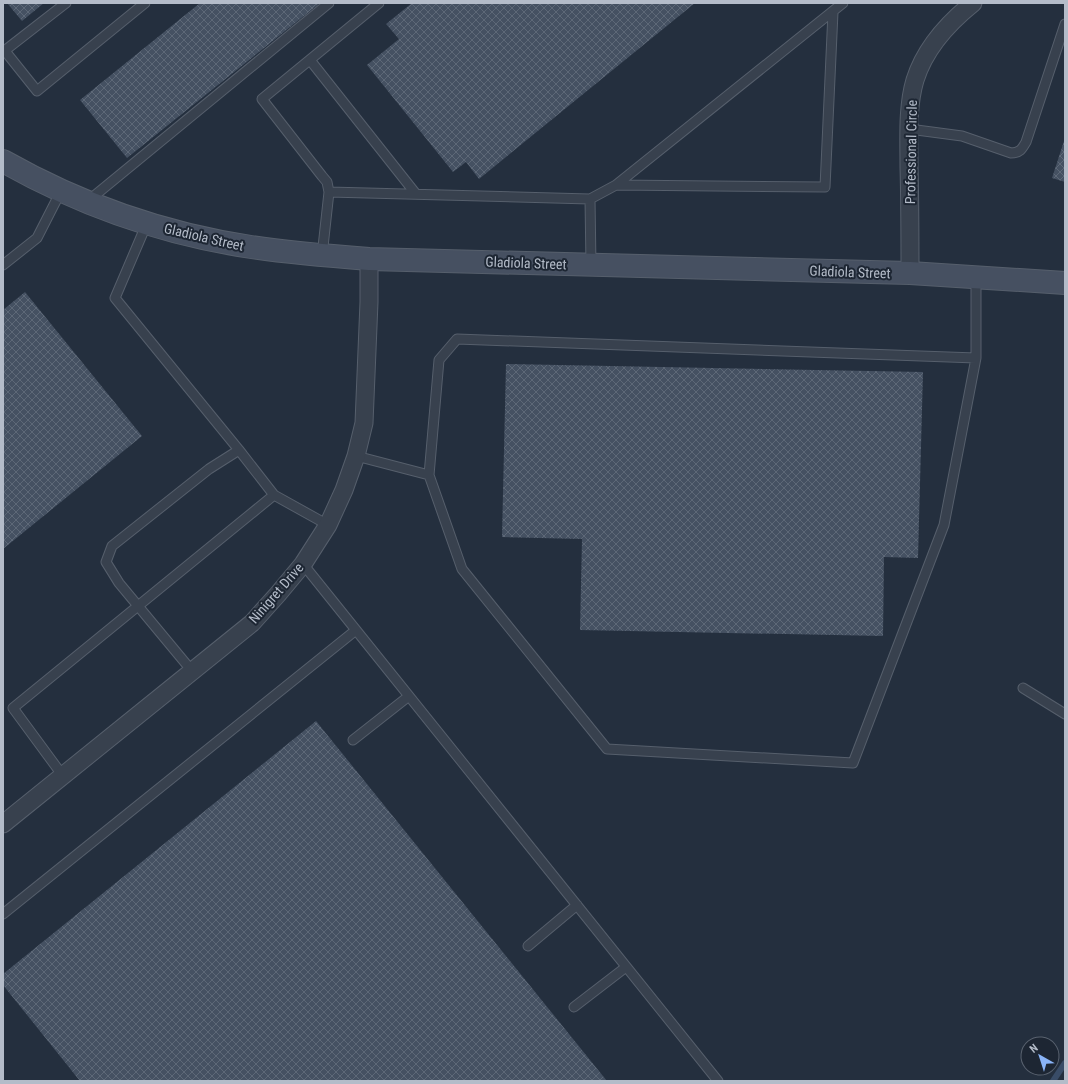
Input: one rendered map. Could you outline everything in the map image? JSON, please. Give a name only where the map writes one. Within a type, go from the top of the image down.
[{"type":"street","name":"Professional Circle","points":[[910,274],[909,129],[911,100],[915,80],[923,61],[934,42],[969,4]]},
{"type":"street","name":"Gladiola Street","points":[[3,160],[87,202],[147,223],[198,237],[250,247],[322,256],[910,274],[1065,283]]},
{"type":"street","name":"Ninigret Drive","points":[[3,824],[252,623],[303,564],[328,525],[344,490],[356,456],[364,423],[369,302],[369,258]]},
{"type":"lane","points":[[66,3],[4,51],[37,91],[145,3]]},
{"type":"lane","points":[[87,202],[329,3]]},
{"type":"lane","points":[[322,256],[329,192],[327,182],[262,99],[379,3]]},
{"type":"lane","points":[[329,192],[590,199],[616,185],[843,3]]},
{"type":"lane","points":[[616,185],[825,187],[833,12]]},
{"type":"lane","points":[[909,129],[962,136],[1011,153],[1016,153],[1022,149],[1026,142],[1065,24]]},
{"type":"lane","points":[[310,60],[416,194]]},
{"type":"lane","points":[[3,265],[37,238],[61,190]]},
{"type":"lane","points":[[590,199],[591,265]]},
{"type":"lane","points":[[147,223],[115,298],[274,495],[328,525]]},
{"type":"lane","points":[[976,277],[976,358],[944,525],[853,763],[607,749],[462,569],[429,476],[440,360],[457,339],[976,358]]},
{"type":"lane","points":[[192,671],[118,583],[106,562],[112,546],[209,469],[239,450]]},
{"type":"lane","points":[[356,456],[429,476]]},
{"type":"lane","points":[[62,776],[13,708],[274,495]]},
{"type":"lane","points":[[303,564],[718,1081]]},
{"type":"lane","points":[[3,914],[356,630]]},
{"type":"lane","points":[[1023,688],[1065,714]]},
{"type":"lane","points":[[353,740],[409,696]]},
{"type":"lane","points":[[528,946],[577,905]]},
{"type":"lane","points":[[574,1007],[626,967]]},
{"type":"building","points":[[7,3],[44,3],[22,21]]},
{"type":"building","points":[[200,3],[320,3],[127,158],[80,100]]},
{"type":"building","points":[[412,3],[695,3],[479,179],[466,162],[453,172],[367,65],[399,39],[386,24]]},
{"type":"building","points":[[1065,138],[1065,182],[1052,178]]},
{"type":"building","points":[[25,292],[142,436],[3,549],[3,310]]},
{"type":"building","points":[[506,364],[923,372],[918,558],[884,557],[883,636],[580,630],[582,539],[502,537]]},
{"type":"building","points":[[316,721],[607,1081],[80,1081],[3,985],[3,974]]},
{"type":"waterway","points":[[1053,1081],[1065,1063]]}]
